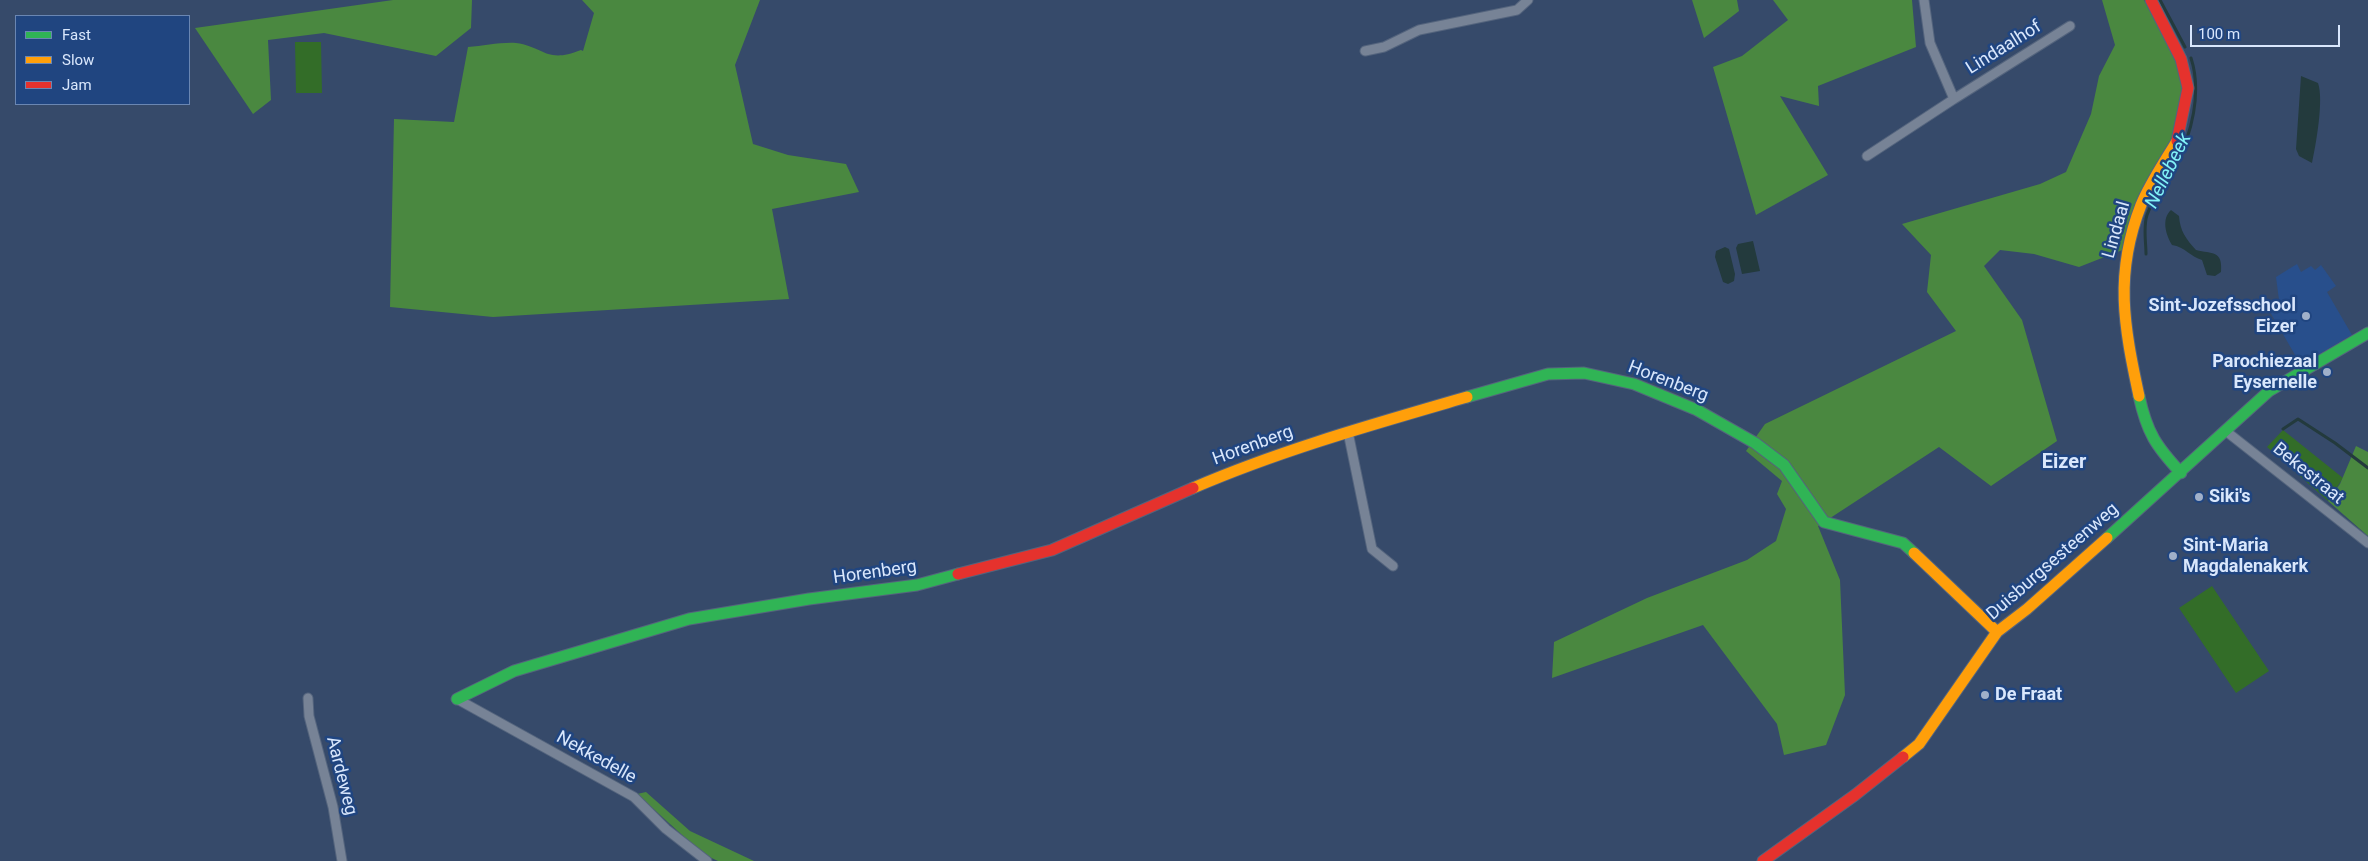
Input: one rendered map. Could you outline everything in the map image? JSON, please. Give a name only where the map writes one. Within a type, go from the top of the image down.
[{"type":"street","points":[[1365,51],[1384,46],[1418,30],[1517,10],[1528,0]]},
{"type":"street","name":"Lindaalhof","points":[[1924,0],[1930,43],[1954,99]]},
{"type":"street","name":"Lindaal","points":[[2151,0],[2181,59],[2188,88],[2177,140],[2142,203],[2131,236],[2124,270],[2123,303],[2126,336],[2144,421],[2158,447],[2181,473]]},
{"type":"street","name":"Lindaalhof","points":[[1867,156],[2070,26]]},
{"type":"street","name":"Duisburgsesteenweg","points":[[1763,861],[1855,795],[1919,744],[1997,632],[2027,609],[2181,473],[2227,432],[2268,391],[2368,333]]},
{"type":"street","name":"Horenberg","points":[[457,699],[514,671],[689,619],[809,599],[918,585],[1052,550],[1237,469],[1348,432],[1504,385],[1548,374],[1584,373],[1634,384],[1697,410],[1755,444],[1784,465],[1824,522],[1903,543],[1997,632]]},
{"type":"street","points":[[1348,432],[1372,549],[1392,566]]},
{"type":"street","name":"Bekestraat","points":[[2227,432],[2368,543]]},
{"type":"street","name":"Aardeweg","points":[[308,698],[309,716],[334,807],[342,861]]},
{"type":"street","name":"Nekkedelle","points":[[457,699],[634,797],[666,829],[707,861]]},
{"type":"shaded area","points":[[2301,76],[2318,83],[2320,91],[2319,122],[2312,163],[2299,156],[2296,149]]},
{"type":"shaded area","points":[[2171,210],[2179,216],[2184,234],[2196,250],[2218,256],[2221,272],[2215,276],[2207,275],[2202,260],[2172,245],[2166,232],[2165,222]]},
{"type":"shaded area","points":[[1753,241],[1760,271],[1742,274],[1736,248],[1738,244]]},
{"type":"shaded area","points":[[1725,247],[1729,249],[1735,274],[1734,281],[1728,284],[1723,282],[1715,257],[1716,251]]},
{"type":"shaded area","name":"Sint-Jozefsschool Eizer","points":[[2297,264],[2301,272],[2311,266],[2315,270],[2321,265],[2336,286],[2327,292],[2352,335],[2301,365],[2267,307],[2279,300],[2276,277]]},
{"type":"green space","points":[[393,0],[472,0],[471,28],[436,56],[324,33],[268,40],[271,100],[253,114],[195,28]]},
{"type":"green space","points":[[582,0],[760,0],[735,65],[753,144],[788,155],[846,164],[859,192],[772,209],[789,299],[493,317],[390,307],[394,119],[454,122],[468,47],[516,43],[553,55],[583,51],[594,13]]},
{"type":"green space","points":[[1692,0],[1737,0],[1739,11],[1704,38]]},
{"type":"green space","points":[[1773,0],[1912,0],[1916,47],[1818,86],[1819,106],[1780,96],[1828,175],[1756,215],[1713,67],[1742,56],[1788,20]]},
{"type":"green space","points":[[2102,0],[2144,0],[2186,80],[2172,140],[2125,249],[2079,267],[2034,254],[2000,250],[1984,266],[2022,320],[2057,441],[1991,486],[1939,447],[1818,526],[1840,580],[1845,695],[1826,745],[1784,755],[1777,724],[1703,625],[1552,678],[1554,642],[1647,598],[1747,560],[1776,541],[1786,509],[1777,494],[1782,481],[1746,451],[1765,424],[1956,331],[1927,292],[1931,255],[1902,224],[2040,184],[2066,172],[2091,114],[2099,76],[2115,45]]},
{"type":"green space","points":[[295,42],[321,42],[322,93],[296,93]]},
{"type":"green space","points":[[2283,430],[2343,478],[2328,501],[2267,447]]},
{"type":"green space","points":[[2356,446],[2368,452],[2368,536],[2328,501],[2340,484]]},
{"type":"green space","points":[[2212,586],[2269,671],[2236,693],[2179,608]]},
{"type":"green space","points":[[646,792],[690,831],[754,861],[718,861],[703,854],[637,794]]},
{"type":"waterway","name":"Nellebeek","points":[[2160,0],[2185,47]]},
{"type":"waterway","name":"Nellebeek","points":[[2146,254],[2145,229],[2147,215],[2181,153],[2190,127],[2196,85],[2191,58]]},
{"type":"waterway","name":"Nellebeek","points":[[2283,429],[2298,419],[2335,443],[2368,468]]},
{"type":"traffic: fast","points":[[2107,538],[2269,391],[2368,333]]},
{"type":"traffic: fast","points":[[1467,397],[1548,374],[1584,373],[1634,384],[1697,410],[1755,443],[1784,465],[1824,522],[1903,543],[1914,553]]},
{"type":"traffic: fast","points":[[2139,396],[2149,430],[2159,447],[2181,473]]},
{"type":"traffic: fast","points":[[457,699],[514,671],[689,619],[809,599],[917,585],[958,574]]},
{"type":"traffic: slow","points":[[2139,396],[2129,346],[2124,300],[2127,254],[2141,205],[2153,180],[2177,141]]},
{"type":"traffic: slow","points":[[1193,488],[1294,450],[1467,397]]},
{"type":"traffic: slow","points":[[1903,757],[1919,744],[1997,632],[2027,609],[2107,538]]},
{"type":"traffic: slow","points":[[1914,553],[1997,632]]},
{"type":"traffic: jam","points":[[2151,0],[2181,59],[2188,88],[2177,141]]},
{"type":"traffic: jam","points":[[958,574],[1052,550],[1193,488]]},
{"type":"traffic: jam","points":[[1763,861],[1855,795],[1903,757]]},
{"type":"place","name":"Sint-Jozefsschool Eizer","points":[[2306,316]]},
{"type":"place","name":"Parochiezaal Eysernelle","points":[[2327,372]]},
{"type":"place","name":"Siki's","points":[[2199,497]]},
{"type":"place","name":"Sint-Maria Magdalenakerk","points":[[2173,556]]},
{"type":"place","name":"De Fraat","points":[[1985,695]]},
{"type":"district","name":"Eizer","points":[[2064,463]]}]
